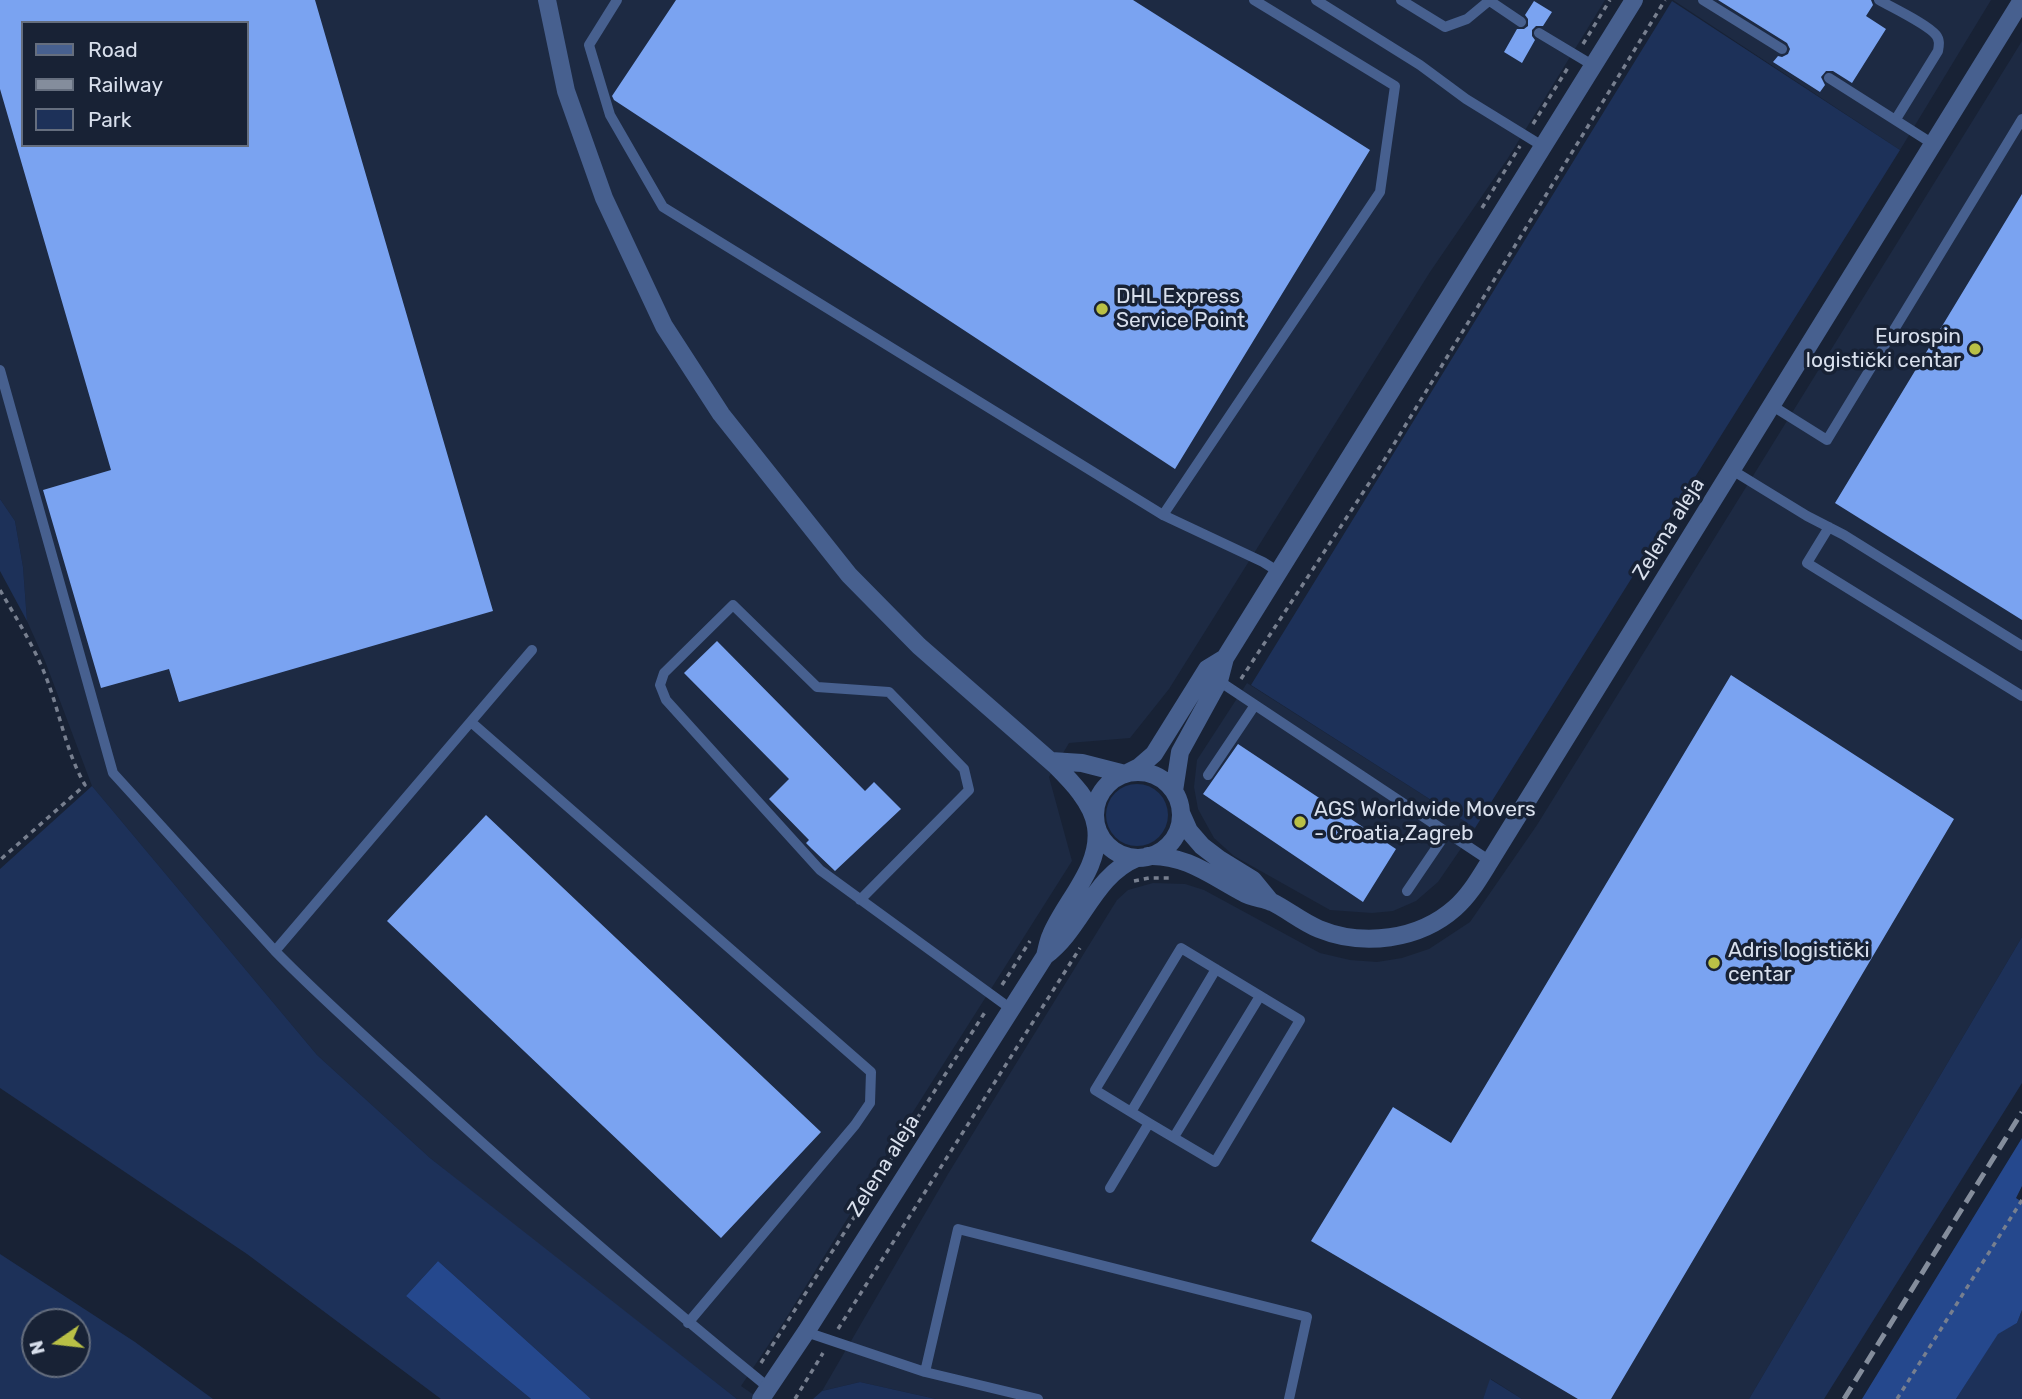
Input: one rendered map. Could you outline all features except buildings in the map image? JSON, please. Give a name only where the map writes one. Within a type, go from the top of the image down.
[{"type":"street","points":[[547,0],[566,91],[604,198],[664,326],[721,414],[849,575],[919,646],[1072,781],[1096,824]]},
{"type":"street","name":"Zelena aleja","points":[[765,1394],[1045,956],[1051,934],[1093,853],[1095,813],[1101,793],[1107,785],[1139,767],[1154,754],[1207,669],[1225,658],[1634,0]]},
{"type":"street","name":"Zelena aleja","points":[[1096,824],[1100,835],[1115,851],[1143,857],[1170,856],[1192,864],[1247,895],[1271,902],[1317,929],[1332,934],[1383,939],[1420,929],[1455,908],[1490,861],[2022,0]]},
{"type":"street","name":"Zelena aleja","points":[[1225,658],[1226,686],[1180,752],[1174,791],[1189,831],[1202,846],[1253,880],[1271,902]]},
{"type":"street","points":[[1051,761],[1082,763],[1125,774],[1136,772],[1157,776],[1174,791]]},
{"type":"street","name":"Zelena aleja","points":[[1045,956],[1060,945],[1103,882],[1116,868],[1159,852],[1172,840],[1181,813]]},
{"type":"lane","points":[[617,0],[589,45],[610,115],[663,206],[1163,515],[1279,572]]},
{"type":"lane","points":[[1163,515],[1380,192],[1395,86],[1254,0]]},
{"type":"lane","points":[[1316,0],[1544,147]]},
{"type":"lane","points":[[1401,0],[1445,27],[1467,19],[1490,1],[1521,22]]},
{"type":"lane","points":[[1704,0],[1782,48]]},
{"type":"lane","points":[[1879,0],[1928,29],[1938,38],[1939,43],[1937,51],[1896,119]]},
{"type":"lane","points":[[1539,33],[1594,66]]},
{"type":"lane","points":[[1829,78],[1933,144]]},
{"type":"lane","points":[[1771,405],[1827,440],[2022,119]]},
{"type":"lane","points":[[0,370],[113,773],[320,997],[508,1166],[753,1376],[765,1394]]},
{"type":"lane","points":[[1732,470],[2022,646]]},
{"type":"lane","points":[[1829,527],[1807,563],[2022,696]]},
{"type":"lane","points":[[860,900],[969,790],[964,769],[889,692],[817,687],[733,605],[664,674],[660,685],[666,700],[820,870],[860,900],[995,998],[1012,1009]]},
{"type":"lane","points":[[275,951],[532,650]]},
{"type":"lane","points":[[1226,686],[1490,861]]},
{"type":"lane","points":[[1208,775],[1255,705]]},
{"type":"lane","points":[[471,722],[871,1072],[870,1103],[855,1125],[688,1323]]},
{"type":"lane","points":[[1407,891],[1447,832]]},
{"type":"lane","points":[[1181,948],[1216,969],[1300,1020],[1215,1162],[1095,1090],[1181,948]]},
{"type":"lane","points":[[1131,1112],[1216,969]]},
{"type":"lane","points":[[1174,1137],[1260,996]]},
{"type":"lane","points":[[1110,1188],[1149,1122]]},
{"type":"lane","points":[[925,1371],[958,1229],[1307,1317],[1289,1399]]},
{"type":"lane","points":[[806,1332],[925,1371],[1038,1399]]},
{"type":"path","points":[[1480,210],[1610,0]]},
{"type":"path","points":[[1226,686],[1383,462],[1665,0]]},
{"type":"path","points":[[0,590],[27,636],[46,677],[75,768],[85,785],[0,860]]},
{"type":"path","points":[[1130,882],[1149,878],[1184,878],[1192,864]]},
{"type":"path","points":[[753,1376],[1031,939]]},
{"type":"path","points":[[795,1399],[1081,947]]},
{"type":"path","points":[[1897,1399],[2022,1200]]},
{"type":"shaded area","points":[[0,0],[1605,0],[1508,158],[1430,272],[1169,689],[1130,738],[1069,743],[1049,777],[1072,861],[741,1386],[754,1395],[751,1399],[737,1399],[527,1236],[430,1158],[317,1055],[92,786],[27,621],[23,567],[15,521],[0,499]]},
{"type":"shaded area","points":[[1673,0],[1991,0],[1900,150]]},
{"type":"shaded area","points":[[2022,41],[2022,937],[1749,1399],[1522,1399],[1491,1379],[1483,1399],[936,1399],[860,1382],[822,1391],[948,1174],[1117,900],[1128,890],[1153,883],[1185,884],[1204,890],[1320,953],[1350,960],[1377,962],[1402,958],[1429,949],[1470,922],[1537,825]]},
{"type":"shaded area","points":[[1247,683],[1475,828],[1438,882],[1416,901],[1393,911],[1372,913],[1330,910],[1234,856],[1214,838],[1198,809],[1194,787],[1197,760]]},
{"type":"shaded area","points":[[2022,1138],[2022,1186],[2016,1198],[2022,1202],[2022,1310],[2017,1323],[1998,1334],[1956,1399],[1862,1399]]},
{"type":"shaded area","points":[[438,1261],[591,1399],[531,1399],[406,1296]]},
{"type":"green space","points":[[1672,1],[1900,150],[1475,828],[1251,685]]},
{"type":"green space","points":[[0,499],[15,521],[23,567],[27,621],[0,571]]},
{"type":"green space","points":[[1137,784],[1159,793],[1168,815],[1159,837],[1137,846],[1115,837],[1106,815],[1115,793]]},
{"type":"green space","points":[[92,786],[317,1055],[430,1158],[737,1399],[591,1399],[438,1261],[406,1296],[531,1399],[441,1399],[247,1254],[0,1088],[0,869]]},
{"type":"green space","points":[[2022,937],[2022,1083],[1824,1399],[1749,1399]]},
{"type":"green space","points":[[0,1254],[83,1308],[21,1308],[21,1378],[91,1378],[91,1313],[213,1399],[0,1399]]},
{"type":"green space","points":[[2022,1310],[2022,1399],[1956,1399],[1998,1333],[2017,1323]]},
{"type":"green space","points":[[1490,1379],[1522,1399],[1483,1399]]},
{"type":"green space","points":[[860,1382],[936,1399],[813,1399],[822,1391]]},
{"type":"railway","points":[[1844,1399],[2022,1112]]},
{"type":"place","name":"DHL Express Service Point","points":[[1102,309]]},
{"type":"place","name":"Eurospin logistički centar","points":[[1975,349]]},
{"type":"place","name":"AGS Worldwide Movers - Croatia,Zagreb","points":[[1300,822]]},
{"type":"place","name":"Adris logistički centar","points":[[1714,963]]}]
